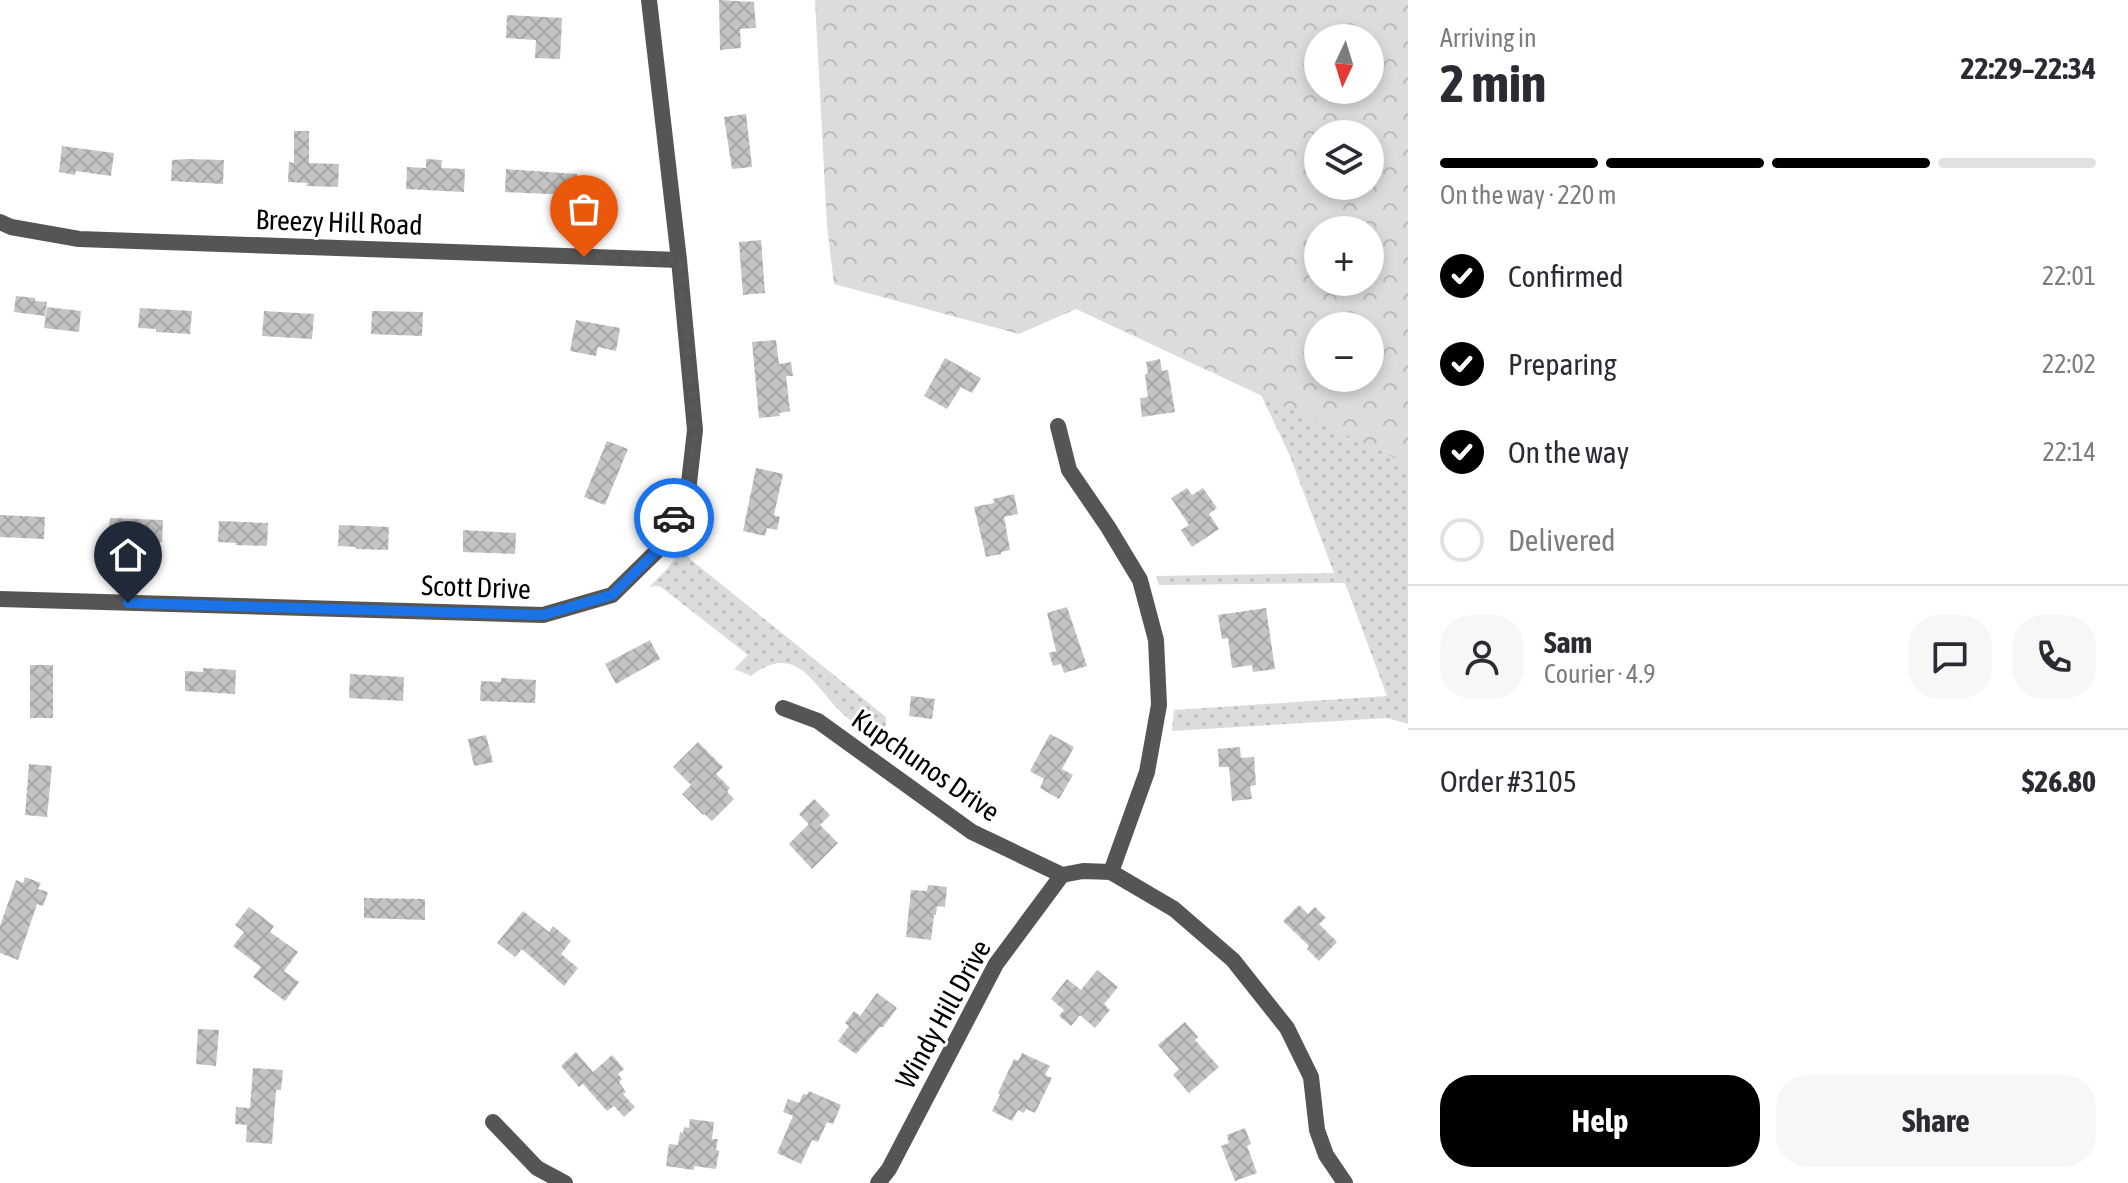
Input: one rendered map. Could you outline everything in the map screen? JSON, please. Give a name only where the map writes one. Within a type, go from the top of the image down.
[{"type":"street","name":"Scott Drive","points":[[0,599],[543,615],[612,595],[663,545],[689,483],[695,430],[649,0]]},
{"type":"street","name":"Breezy Hill Road","points":[[0,222],[11,227],[79,239],[679,260]]},
{"type":"street","points":[[1058,426],[1069,470],[1140,580],[1156,640],[1159,705],[1147,772],[1111,872]]},
{"type":"street","name":"Kupchunos Drive","points":[[783,708],[818,721],[972,832],[1062,875]]},
{"type":"street","points":[[1062,875],[1083,871],[1111,872],[1174,909],[1233,960],[1287,1028],[1311,1077],[1317,1130],[1326,1155],[1345,1183]]},
{"type":"street","name":"Windy Hill Drive","points":[[878,1183],[889,1169],[996,964],[1062,875]]},
{"type":"street","points":[[493,1122],[537,1168],[565,1183]]},
{"type":"green space","points":[[815,0],[1408,0],[1408,464],[1076,309],[1019,334],[834,284],[827,226]]},
{"type":"green space","points":[[1243,357],[1304,384],[1304,392],[1321,392],[1408,431],[1408,724],[1387,718],[1172,731],[1174,710],[1387,696],[1345,583],[1159,585],[1156,576],[1334,573],[1290,456]]},
{"type":"green space","points":[[686,544],[685,550],[690,559],[886,717],[885,747],[846,717],[812,680],[792,665],[780,663],[767,666],[751,676],[734,669],[748,655],[661,587],[649,587]]},
{"type":"building","points":[[719,0],[754,2],[756,28],[740,29],[741,48],[720,50]]},
{"type":"building","points":[[507,15],[562,18],[560,59],[535,58],[536,40],[506,38]]},
{"type":"building","points":[[746,114],[752,167],[732,169],[724,117]]},
{"type":"building","points":[[294,131],[309,131],[309,163],[339,164],[338,187],[288,182],[289,162],[294,163]]},
{"type":"building","points":[[62,146],[114,153],[111,176],[59,172]]},
{"type":"building","points":[[426,159],[442,160],[441,168],[465,169],[464,192],[406,189],[407,167],[426,168]]},
{"type":"building","points":[[172,160],[224,160],[223,184],[171,181]]},
{"type":"building","points":[[506,169],[577,174],[576,195],[505,192]]},
{"type":"building","points":[[761,240],[765,293],[743,295],[739,242]]},
{"type":"building","points":[[16,296],[47,302],[45,316],[14,312]]},
{"type":"building","points":[[47,307],[81,311],[79,332],[44,328]]},
{"type":"building","points":[[140,308],[192,311],[190,334],[138,328]]},
{"type":"building","points":[[264,311],[314,314],[312,339],[262,336]]},
{"type":"building","points":[[372,311],[423,312],[422,336],[371,334]]},
{"type":"building","points":[[576,320],[620,328],[616,351],[598,347],[596,356],[570,351]]},
{"type":"building","points":[[776,340],[779,364],[791,362],[793,376],[786,376],[790,411],[779,413],[780,416],[759,418],[752,342]]},
{"type":"building","points":[[945,358],[981,378],[972,393],[961,387],[947,409],[924,396]]},
{"type":"building","points":[[1160,359],[1162,371],[1168,370],[1175,412],[1142,417],[1140,398],[1148,397],[1146,362]]},
{"type":"building","points":[[607,441],[628,449],[605,505],[584,497]]},
{"type":"building","points":[[756,468],[783,474],[774,515],[780,517],[777,530],[767,528],[765,536],[743,531]]},
{"type":"building","points":[[1187,488],[1192,495],[1203,488],[1217,508],[1209,514],[1219,529],[1192,547],[1181,530],[1189,525],[1171,498]]},
{"type":"building","points":[[1014,494],[1018,514],[1004,517],[1010,550],[986,557],[974,507]]},
{"type":"building","points":[[0,515],[45,517],[44,539],[0,537]]},
{"type":"building","points":[[110,518],[163,520],[162,542],[108,539]]},
{"type":"building","points":[[219,521],[268,523],[267,546],[218,542]]},
{"type":"building","points":[[339,525],[389,527],[388,550],[338,546]]},
{"type":"building","points":[[463,530],[516,533],[515,554],[463,552]]},
{"type":"building","points":[[1067,607],[1087,666],[1064,673],[1061,664],[1053,666],[1049,653],[1056,651],[1047,613]]},
{"type":"building","points":[[1266,608],[1275,669],[1253,672],[1252,665],[1232,668],[1228,638],[1222,639],[1218,615]]},
{"type":"building","points":[[650,640],[660,659],[616,684],[605,664]]},
{"type":"building","points":[[30,665],[53,665],[53,718],[30,718]]},
{"type":"building","points":[[203,668],[236,670],[235,694],[185,691],[185,671],[203,672]]},
{"type":"building","points":[[350,674],[404,677],[403,701],[349,698]]},
{"type":"building","points":[[501,678],[536,680],[535,703],[480,701],[481,681],[501,682]]},
{"type":"building","points":[[911,696],[935,699],[932,719],[909,716]]},
{"type":"building","points":[[1050,734],[1074,747],[1062,769],[1073,775],[1059,799],[1040,788],[1044,779],[1030,771]]},
{"type":"building","points":[[486,735],[493,762],[474,766],[468,739]]},
{"type":"building","points":[[698,742],[723,767],[716,774],[730,788],[727,792],[734,799],[712,821],[682,794],[691,785],[673,767]]},
{"type":"building","points":[[1240,747],[1241,758],[1254,757],[1256,785],[1250,786],[1252,799],[1232,801],[1229,767],[1219,767],[1218,749]]},
{"type":"building","points":[[29,764],[52,766],[47,817],[25,815]]},
{"type":"building","points":[[814,799],[830,815],[820,825],[838,843],[812,869],[789,844],[809,824],[799,814]]},
{"type":"building","points":[[25,877],[41,883],[38,889],[48,892],[43,906],[37,904],[18,960],[0,953],[0,926],[16,880],[23,883]]},
{"type":"building","points":[[928,885],[947,887],[945,907],[937,906],[931,940],[906,937],[911,890],[927,891]]},
{"type":"building","points":[[364,898],[425,899],[425,920],[364,918]]},
{"type":"building","points":[[1299,905],[1308,914],[1315,907],[1326,918],[1319,924],[1337,942],[1319,961],[1307,949],[1309,946],[1283,921]]},
{"type":"building","points":[[249,907],[274,926],[270,932],[298,952],[284,971],[299,982],[285,1001],[253,977],[261,967],[233,946],[244,932],[235,925]]},
{"type":"building","points":[[523,911],[549,932],[553,926],[571,941],[561,954],[578,968],[564,986],[522,949],[515,957],[497,943]]},
{"type":"building","points":[[1097,970],[1118,987],[1104,1004],[1110,1010],[1095,1028],[1080,1015],[1071,1026],[1059,1016],[1064,1010],[1051,999],[1067,979],[1081,990]]},
{"type":"building","points":[[877,993],[897,1008],[856,1054],[838,1041],[849,1026],[845,1023],[854,1011],[860,1016]]},
{"type":"building","points":[[1185,1022],[1198,1037],[1195,1040],[1219,1067],[1189,1093],[1173,1075],[1179,1069],[1158,1045]]},
{"type":"building","points":[[198,1029],[219,1030],[216,1066],[196,1064]]},
{"type":"building","points":[[576,1052],[593,1072],[612,1055],[624,1069],[618,1074],[622,1079],[619,1082],[626,1092],[623,1094],[635,1107],[624,1117],[614,1106],[607,1111],[583,1084],[579,1087],[561,1066]]},
{"type":"building","points":[[1022,1053],[1050,1066],[1045,1075],[1052,1078],[1035,1113],[1018,1110],[1012,1121],[992,1111],[1014,1059],[1018,1061]]},
{"type":"building","points":[[253,1068],[283,1070],[281,1090],[276,1090],[272,1144],[246,1142],[247,1125],[235,1124],[236,1107],[250,1108]]},
{"type":"building","points":[[809,1091],[841,1105],[833,1124],[827,1122],[818,1142],[812,1140],[801,1164],[777,1153],[793,1116],[783,1112],[788,1099],[799,1103],[803,1094],[807,1095]]},
{"type":"building","points":[[690,1119],[714,1122],[712,1139],[718,1139],[716,1150],[719,1151],[716,1169],[666,1166],[669,1144],[678,1145],[680,1132],[683,1133],[684,1127],[689,1128]]},
{"type":"building","points":[[1245,1128],[1251,1144],[1247,1146],[1257,1173],[1235,1181],[1221,1146],[1229,1143],[1227,1135]]},
{"type":"way so far","points":[[584,257],[679,260],[695,430],[689,483],[674,518]]},
{"type":"route","points":[[128,603],[543,615],[612,595],[663,545],[674,518]]}]
